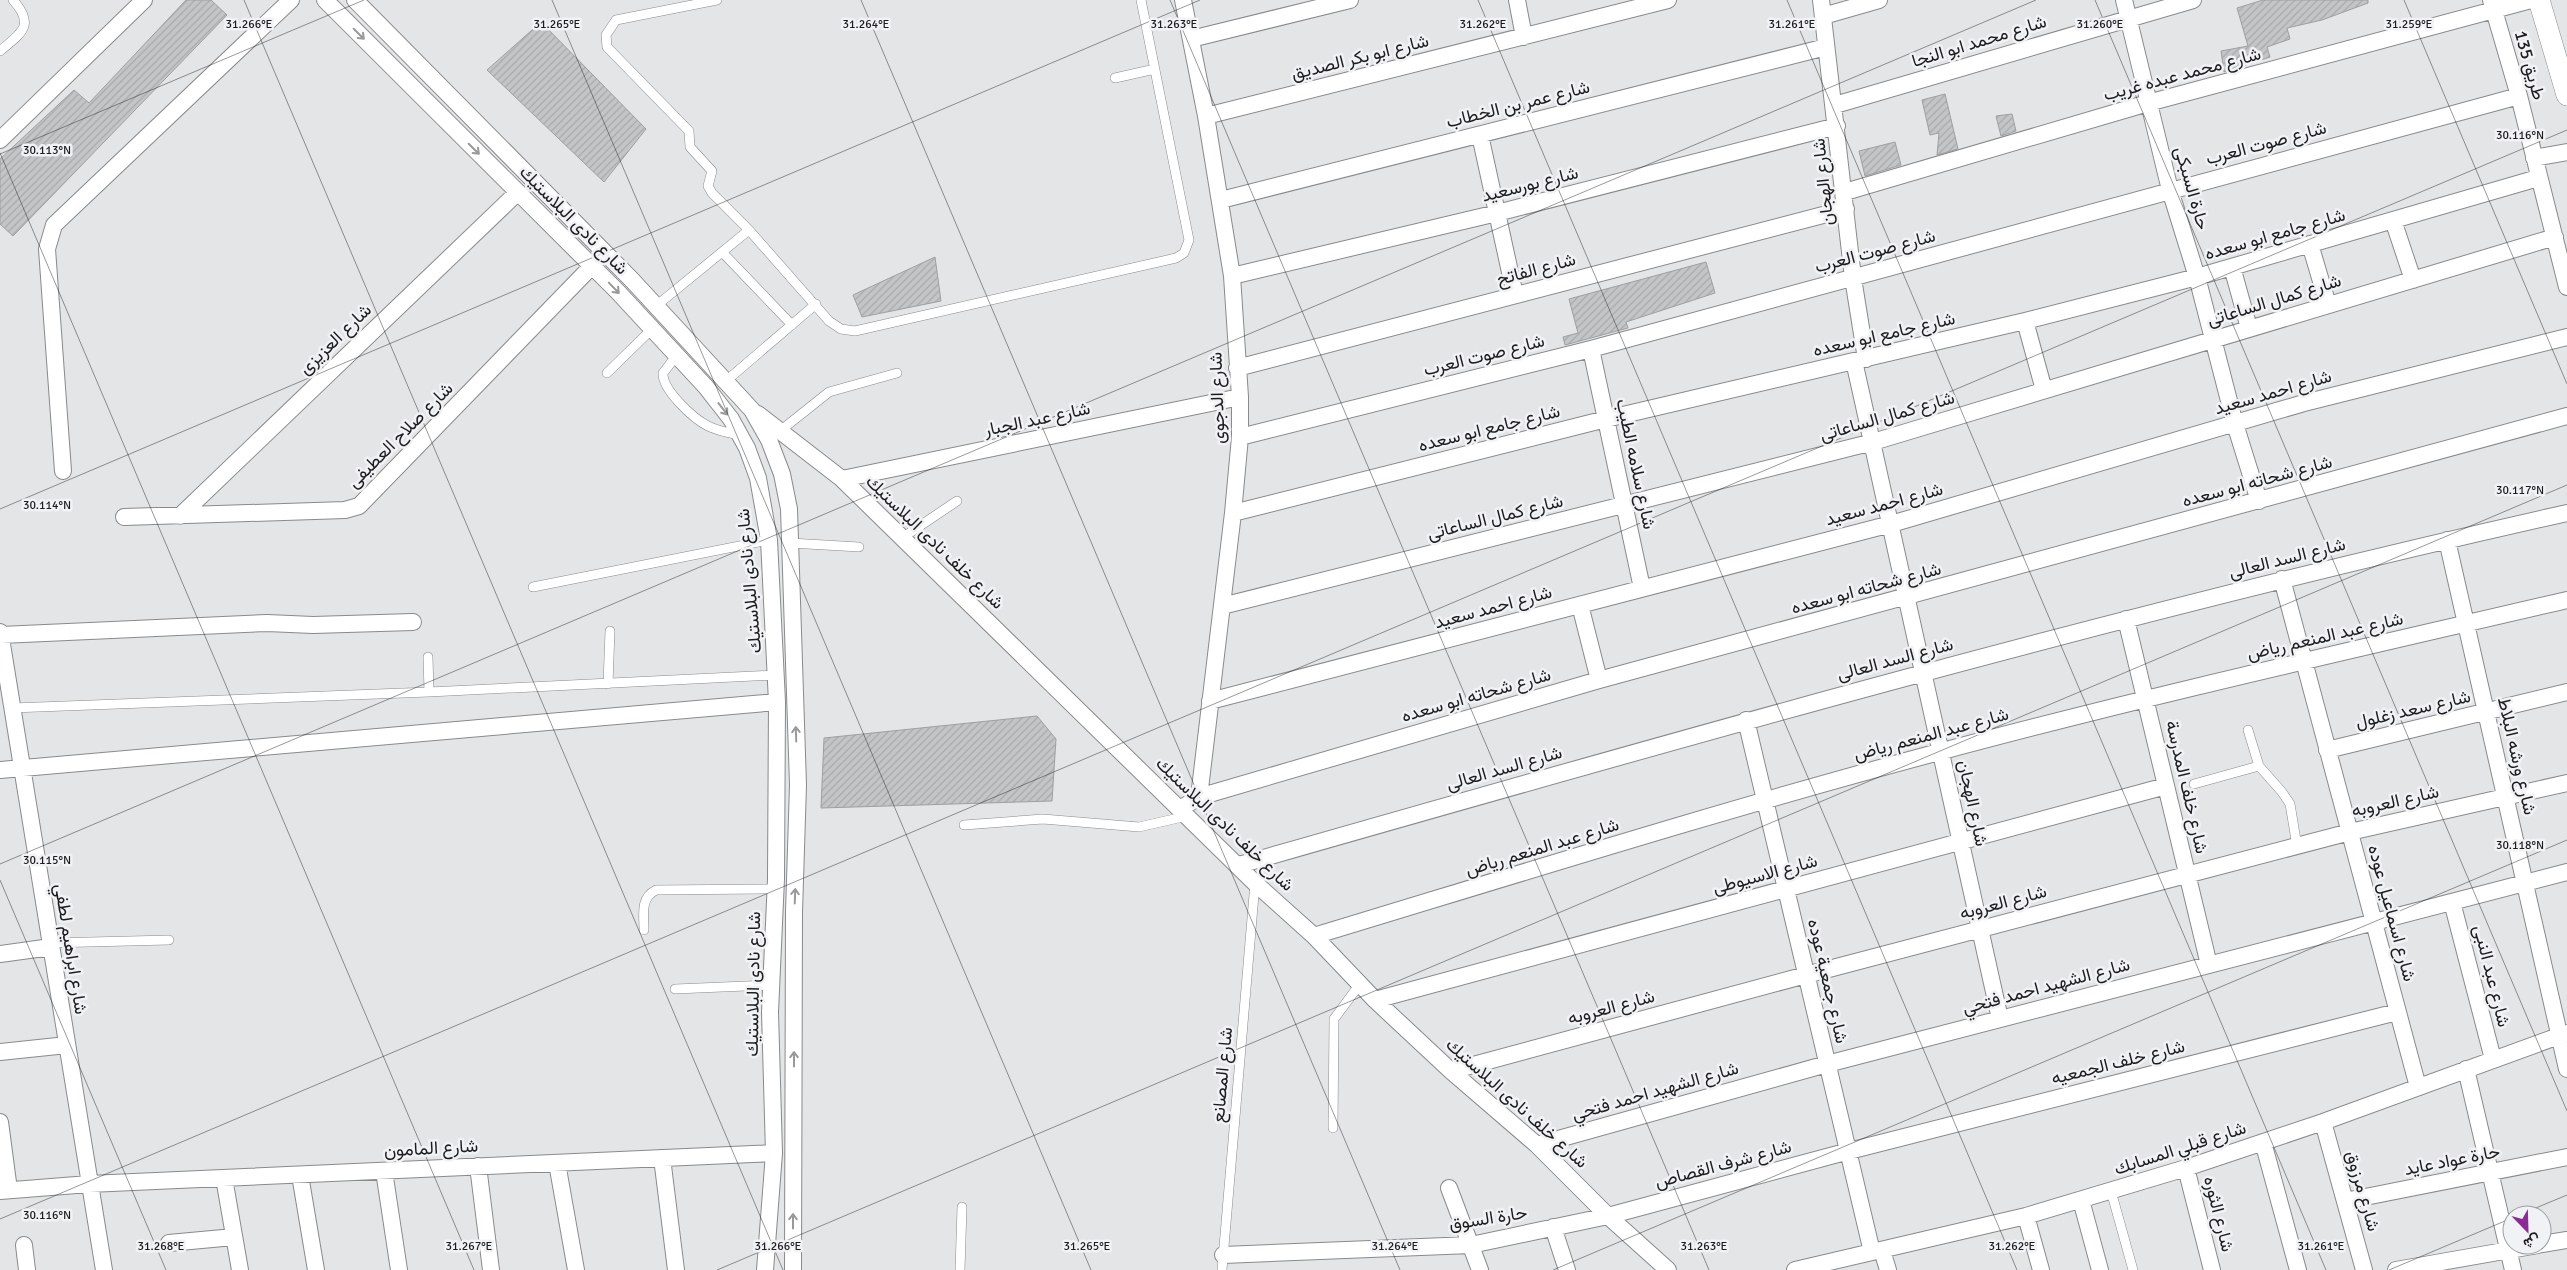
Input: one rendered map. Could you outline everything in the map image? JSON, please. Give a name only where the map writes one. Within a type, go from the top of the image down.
[{"type":"street","points":[[0,140],[144,0]]},
{"type":"street","points":[[63,471],[47,249],[54,225],[291,0]]},
{"type":"street","name":"شارع نادى البلاستيك","points":[[325,0],[592,266],[706,387],[731,419],[758,478],[769,540],[777,702],[776,889],[770,1012],[774,1153],[766,1270]]},
{"type":"street","name":"شارع نادى البلاستيك","points":[[355,0],[656,306],[726,381],[752,410],[768,440],[782,474],[788,509],[790,543],[798,785],[794,912],[793,1270]]},
{"type":"street","name":"شارع الدجوى","points":[[1184,0],[1206,116],[1232,276],[1240,398],[1240,437],[1234,513],[1199,797]]},
{"type":"street","points":[[1191,39],[1350,0]]},
{"type":"street","points":[[1517,0],[1524,37]]},
{"type":"street","name":"شارع ابو بكر الصديق","points":[[1206,116],[1668,0]]},
{"type":"street","points":[[1822,8],[1879,0]]},
{"type":"street","name":"حارة السبكى","points":[[2124,0],[2170,190],[2197,278],[2235,424],[2259,501]]},
{"type":"street","name":"شارع محمد ابو النجا","points":[[1835,105],[2193,0]]},
{"type":"street","name":"شارع محمد عبده غريب","points":[[1845,192],[2492,5],[2531,0]]},
{"type":"street","points":[[2539,0],[2567,95]]},
{"type":"street","name":"طريق 135","points":[[2492,5],[2519,96],[2538,178],[2567,287]]},
{"type":"street","name":"شارع الهجان","points":[[1822,8],[1845,192],[1860,360],[1872,442],[2000,1019]]},
{"type":"street","name":"شارع عمر بن الخطاب","points":[[1220,200],[1826,47]]},
{"type":"street","name":"شارع صوت العرب","points":[[1240,437],[1591,349],[2519,96]]},
{"type":"street","name":"شارع بورسعيد","points":[[1232,276],[1497,213],[1837,126]]},
{"type":"street","points":[[1480,135],[1515,295]]},
{"type":"street","points":[[2534,158],[2567,152]]},
{"type":"street","name":"شارع جامع ابو سعده","points":[[1234,513],[1606,419],[2025,321],[2197,278],[2538,178]]},
{"type":"street","name":"شارع العزيزى","points":[[180,516],[518,192]]},
{"type":"street","name":"شارع الفاتح","points":[[1237,368],[1846,209]]},
{"type":"street","points":[[2393,220],[2413,280]]},
{"type":"street","name":"شارع كمال الساعاتى","points":[[1222,606],[1872,442],[2555,238]]},
{"type":"street","points":[[2310,244],[2328,305]]},
{"type":"street","name":"شارع صلاح العطيفى","points":[[124,517],[345,510],[359,506],[592,266]]},
{"type":"street","points":[[2232,267],[2249,328]]},
{"type":"street","points":[[2025,321],[2044,390]]},
{"type":"street","name":"شارع احمد سعيد","points":[[1210,701],[1891,524],[2304,403],[2567,337]]},
{"type":"street","name":"شارع سلامه الطيب","points":[[1591,349],[1642,588]]},
{"type":"street","name":"شارع عبد الجبار","points":[[842,479],[1240,398]]},
{"type":"street","name":"شارع خلف نادى البلاستيك","points":[[752,410],[842,479],[1255,882],[1314,936],[1375,1000],[1451,1071],[1537,1145],[1608,1216],[1668,1270]]},
{"type":"street","name":"شارع شحاته ابو سعده","points":[[1184,812],[1199,797],[1599,680],[1907,598],[2567,416]]},
{"type":"street","name":"شارع السد العالى","points":[[1239,865],[1746,720],[1923,672],[2282,579],[2567,513]]},
{"type":"street","name":"شارع ورشه البلاط","points":[[2448,540],[2524,883],[2563,1034],[2567,1069]]},
{"type":"street","name":"شارع اسماعيل عوده","points":[[2282,579],[2350,832],[2372,922],[2418,1087]]},
{"type":"street","name":"شارع عبد المنعم رياض","points":[[1314,936],[1765,800],[1941,752],[2304,661],[2567,600]]},
{"type":"street","points":[[1580,605],[1599,680]]},
{"type":"street","name":"شارع خلف المدرسة","points":[[2126,619],[2209,965]]},
{"type":"street","points":[[1,636],[267,623],[313,625],[413,622]]},
{"type":"street","name":"شارع ابراهيم لطفي","points":[[0,632],[104,1270]]},
{"type":"street","name":"شارع سعد زغلول","points":[[2327,750],[2567,692]]},
{"type":"street","points":[[0,770],[777,702]]},
{"type":"street","name":"شارع جمعية عوده","points":[[1746,720],[1849,1151],[1877,1251],[1888,1270]]},
{"type":"street","name":"شارع العروبه","points":[[1451,1071],[1806,974],[2350,832],[2567,783]]},
{"type":"street","name":"شارع الاسيوطى","points":[[1375,1000],[2166,786]]},
{"type":"street","name":"شارع الشهيد احمد فتحي","points":[[1537,1145],[1827,1064],[2567,872]]},
{"type":"street","name":"شارع عبد النبى","points":[[2452,902],[2493,1059]]},
{"type":"street","points":[[0,954],[51,945]]},
{"type":"street","name":"شارع خلف الجمعيه","points":[[1849,1151],[2397,1012]]},
{"type":"street","name":"شارع قبلي المسابك","points":[[1795,1270],[2026,1216],[2186,1168],[2323,1122],[2563,1034]]},
{"type":"street","points":[[0,1052],[66,1045]]},
{"type":"street","points":[[2466,1069],[2502,1224]]},
{"type":"street","points":[[0,1122],[5,1190]]},
{"type":"street","name":"شارع مرزوق","points":[[2323,1122],[2364,1270]]},
{"type":"street","points":[[2263,1142],[2298,1270]]},
{"type":"street","name":"شارع شرف القصاص","points":[[1608,1216],[1849,1151]]},
{"type":"street","name":"شارع المامون","points":[[5,1190],[89,1184],[774,1153]]},
{"type":"street","name":"حارة عواد عايد","points":[[2345,1201],[2567,1157]]},
{"type":"street","points":[[662,1158],[676,1270]]},
{"type":"street","points":[[557,1162],[576,1270]]},
{"type":"street","points":[[478,1166],[491,1270]]},
{"type":"street","name":"شارع الثوره","points":[[2186,1168],[2212,1270]]},
{"type":"street","points":[[384,1171],[400,1270]]},
{"type":"street","points":[[300,1174],[316,1270]]},
{"type":"street","points":[[224,1178],[240,1270]]},
{"type":"street","points":[[1449,1188],[1480,1270]]},
{"type":"street","points":[[2081,1200],[2100,1270]]},
{"type":"street","name":"حارة السوق","points":[[1222,1263],[1471,1245],[1608,1216]]},
{"type":"street","points":[[2026,1216],[2041,1270]]},
{"type":"street","points":[[1553,1227],[1567,1270]]},
{"type":"street","points":[[169,1243],[234,1237]]},
{"type":"street","points":[[2552,1242],[2567,1240]]},
{"type":"street","points":[[24,1245],[27,1270]]},
{"type":"street","points":[[2396,1270],[2502,1251]]},
{"type":"street","points":[[2509,1255],[2513,1270]]},
{"type":"lane","points":[[0,51],[21,33],[24,28],[25,16],[13,0]]},
{"type":"lane","points":[[717,0],[616,20],[608,29],[606,41],[610,52],[689,131],[690,147],[712,171],[708,182],[710,190],[835,325],[848,331],[862,331],[1181,256],[1187,249],[1189,240],[1141,0]]},
{"type":"lane","points":[[1114,78],[1155,69]]},
{"type":"lane","points":[[656,306],[749,230]]},
{"type":"lane","points":[[722,252],[792,325]]},
{"type":"lane","points":[[726,381],[816,304]]},
{"type":"lane","points":[[607,373],[652,329]]},
{"type":"lane","points":[[677,356],[663,373],[666,387],[700,421],[715,429],[740,436]]},
{"type":"lane","points":[[780,431],[829,392],[897,373]]},
{"type":"lane","points":[[902,538],[957,501]]},
{"type":"lane","points":[[533,587],[769,540]]},
{"type":"lane","points":[[790,543],[859,548]]},
{"type":"lane","points":[[608,684],[610,632]]},
{"type":"lane","points":[[428,656],[430,692]]},
{"type":"lane","points":[[12,708],[430,692],[776,675]]},
{"type":"lane","points":[[2248,730],[2259,766],[2290,804],[2298,846]]},
{"type":"lane","points":[[2194,784],[2259,766]]},
{"type":"lane","points":[[964,825],[1043,819],[1138,827],[1184,812]]},
{"type":"lane","name":"شارع المصانع","points":[[1222,1263],[1255,882]]},
{"type":"lane","points":[[644,930],[644,903],[651,893],[656,890],[776,889]]},
{"type":"lane","points":[[51,945],[169,940]]},
{"type":"lane","points":[[1333,1128],[1334,1019],[1360,984]]},
{"type":"lane","points":[[674,989],[772,985]]},
{"type":"lane","points":[[2111,1191],[2133,1270]]},
{"type":"lane","points":[[960,1270],[962,1206]]},
{"type":"building","points":[[186,0],[211,0],[227,15],[13,236],[0,224],[0,159],[74,90],[89,103]]},
{"type":"building","points":[[2263,0],[2368,0],[2368,3],[2322,20],[2287,28],[2290,39],[2267,47],[2270,57],[2224,72],[2221,51],[2248,46],[2237,8]]},
{"type":"building","points":[[541,22],[646,129],[604,182],[487,70]]},
{"type":"building","points":[[1945,94],[1958,149],[1937,155],[1939,133],[1930,135],[1922,100]]},
{"type":"building","points":[[2012,114],[2016,131],[2001,136],[1996,116]]},
{"type":"building","points":[[1895,142],[1901,165],[1865,176],[1859,151]]},
{"type":"building","points":[[935,257],[941,301],[862,317],[853,295]]},
{"type":"building","points":[[1706,262],[1715,293],[1626,322],[1628,328],[1565,345],[1563,337],[1578,333],[1569,299]]},
{"type":"building","points":[[1037,716],[1056,739],[1052,801],[821,808],[824,738]]}]
